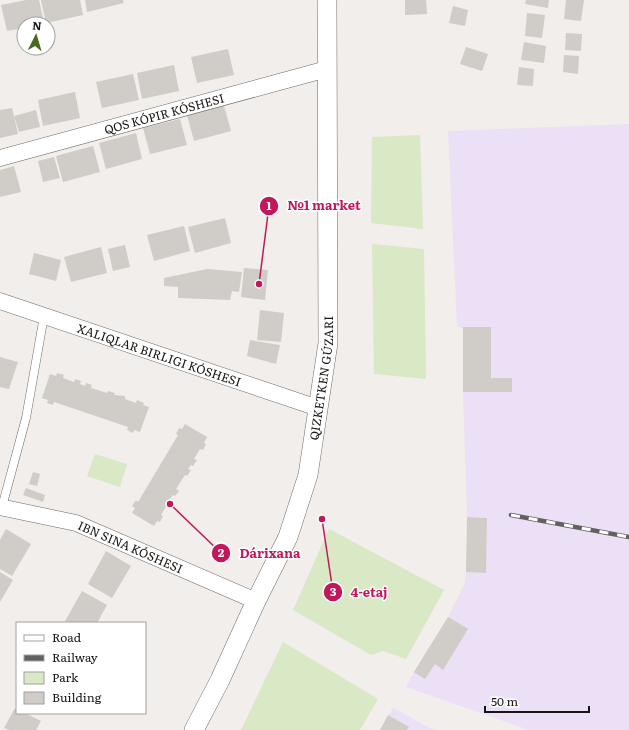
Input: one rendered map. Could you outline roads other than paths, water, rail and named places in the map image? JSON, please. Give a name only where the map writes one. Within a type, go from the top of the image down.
[{"type":"street","points":[[194,730],[220,680],[256,601],[288,537],[308,475],[328,343],[327,0]]},
{"type":"street","name":"QOS KÓPIR KÓSHESI","points":[[0,158],[328,69]]},
{"type":"street","points":[[0,300],[318,408]]},
{"type":"street","name":"IBN SINA KÓSHESI","points":[[1,508],[76,523],[256,601]]},
{"type":"lane","points":[[1,508],[26,418],[44,316]]},
{"type":"railway","points":[[511,515],[629,537]]},
{"type":"place","name":"№1 market","points":[[259,284]]},
{"type":"place","name":"Dárixana","points":[[170,504]]},
{"type":"place","name":"4-etaj","points":[[322,519]]}]
